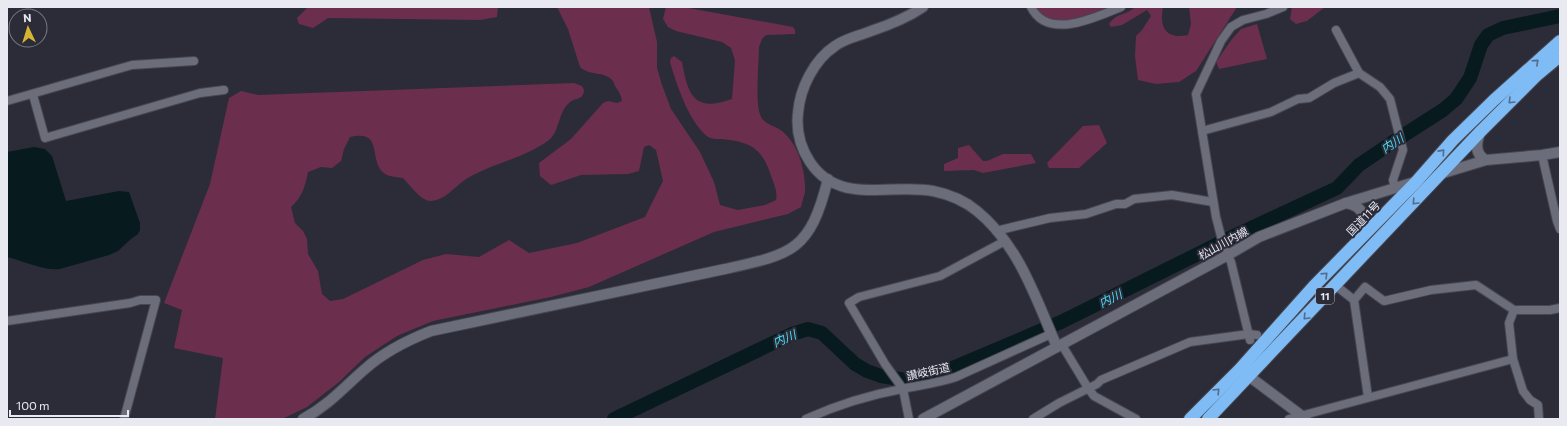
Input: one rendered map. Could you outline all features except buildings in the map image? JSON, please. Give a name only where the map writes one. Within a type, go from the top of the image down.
[{"type":"highway","name":"国道11号","points":[[1190,419],[1240,369],[1314,286],[1416,182],[1453,140],[1494,100],[1560,41]]},
{"type":"highway","name":"11","points":[[1208,419],[1441,173],[1536,76],[1560,56]]},
{"type":"street","points":[[923,7],[898,21],[855,36],[835,46],[821,59],[811,73],[800,101],[798,112],[799,136],[802,147],[813,166],[828,179],[844,187],[856,190],[919,189],[934,191],[964,202],[977,211],[1005,241],[1019,261],[1051,332],[1094,396],[1136,419]]},
{"type":"street","points":[[1031,7],[1033,12],[1042,20],[1061,25],[1083,21],[1121,7]]},
{"type":"street","points":[[1033,419],[1101,380],[1190,342],[1252,336],[1231,262],[1226,252],[1213,202],[1196,94],[1221,42],[1231,27],[1243,20],[1266,14],[1283,7]]},
{"type":"street","points":[[1336,30],[1359,73],[1380,87],[1390,99],[1397,132],[1403,150],[1393,180],[1395,188]]},
{"type":"street","points":[[7,101],[33,95],[132,65],[194,61]]},
{"type":"street","points":[[1202,131],[1271,112],[1298,99],[1309,98],[1334,83],[1359,73]]},
{"type":"street","points":[[33,95],[45,138],[200,93],[224,90]]},
{"type":"street","points":[[1481,132],[1476,145],[1479,155],[1486,160]]},
{"type":"street","name":"松山川内線","points":[[923,419],[1060,346],[1226,252],[1259,237],[1346,204],[1486,160],[1560,152]]},
{"type":"street","points":[[1542,155],[1560,229]]},
{"type":"street","points":[[303,419],[335,398],[366,368],[383,355],[431,331],[718,271],[771,259],[780,255],[801,242],[809,232],[819,211],[828,179]]},
{"type":"street","points":[[996,231],[1050,218],[1086,214],[1116,204],[1125,204],[1134,199],[1172,195],[1213,202]]},
{"type":"street","points":[[1346,204],[1353,205],[1363,213],[1364,219],[1361,238]]},
{"type":"street","points":[[909,419],[901,386],[885,364],[849,304],[859,297],[940,276],[1005,241]]},
{"type":"street","points":[[1354,300],[1365,287],[1384,301],[1431,290],[1476,284],[1514,310],[1550,310],[1560,308]]},
{"type":"street","points":[[1335,286],[1354,300],[1368,397]]},
{"type":"street","points":[[7,321],[130,303],[140,300],[156,300],[124,419]]},
{"type":"street","points":[[1514,310],[1509,323],[1513,359],[1524,391],[1530,400],[1538,405],[1539,419]]},
{"type":"street","name":"讃岐街道","points":[[806,419],[832,407],[901,386],[940,382],[956,377],[1051,332]]},
{"type":"street","points":[[1288,419],[1304,417],[1368,397],[1513,359]]},
{"type":"street","points":[[1240,369],[1304,417]]},
{"type":"shaded area","points":[[308,7],[498,7],[497,17],[480,20],[328,18],[313,28],[299,24],[297,18]]},
{"type":"shaded area","points":[[557,7],[649,7],[657,42],[657,68],[671,109],[700,152],[714,182],[720,205],[738,210],[765,205],[776,200],[776,190],[766,164],[758,151],[752,147],[739,142],[710,138],[703,132],[690,114],[676,81],[670,62],[671,58],[674,56],[682,62],[687,84],[690,92],[695,98],[701,102],[709,104],[719,103],[732,99],[735,60],[731,48],[722,42],[676,31],[668,27],[663,19],[666,7],[683,7],[793,27],[795,34],[766,35],[762,39],[759,47],[758,100],[760,114],[763,120],[786,134],[800,157],[805,184],[805,192],[801,207],[788,214],[714,232],[589,287],[551,297],[433,321],[397,336],[365,357],[339,382],[307,407],[282,419],[215,419],[223,358],[174,348],[182,310],[164,303],[210,184],[229,98],[241,91],[258,95],[574,83],[582,86],[584,90],[582,96],[571,101],[565,107],[555,132],[549,140],[529,152],[466,179],[440,199],[430,201],[426,200],[415,192],[403,178],[385,174],[377,162],[372,142],[368,138],[361,136],[350,137],[344,149],[341,161],[332,168],[321,167],[308,172],[302,191],[298,199],[291,207],[295,223],[303,231],[307,239],[308,254],[318,271],[322,294],[330,301],[343,299],[423,260],[446,254],[479,257],[509,240],[529,253],[577,243],[645,217],[663,181],[656,150],[649,145],[644,147],[639,171],[628,174],[581,175],[551,185],[540,176],[539,163],[571,139],[603,103],[608,101],[617,103],[622,101],[609,77],[588,72],[580,67],[568,29]]},
{"type":"shaded area","points":[[1033,7],[1110,7],[1066,22],[1045,19]]},
{"type":"shaded area","points":[[1135,7],[1163,7],[1163,26],[1169,34],[1180,36],[1188,35],[1191,24],[1189,7],[1237,7],[1196,71],[1179,82],[1156,84],[1138,80],[1135,56],[1136,36],[1151,16],[1147,10],[1122,25],[1111,27],[1109,24],[1118,16],[1132,10]]},
{"type":"shaded area","points":[[1292,7],[1325,7],[1307,21],[1296,24],[1290,19]]},
{"type":"shaded area","points":[[1257,24],[1267,59],[1219,69],[1216,62],[1232,39],[1241,29]]},
{"type":"shaded area","points":[[1099,125],[1107,143],[1079,168],[1049,168],[1047,163],[1083,126]]},
{"type":"shaded area","points":[[969,145],[983,161],[987,161],[1003,154],[1031,154],[1036,163],[983,173],[974,170],[944,171],[944,164],[958,158],[958,148]]},
{"type":"shaded area","points":[[34,147],[45,149],[52,156],[66,201],[119,191],[129,192],[140,223],[140,230],[138,234],[118,251],[60,269],[47,269],[7,257],[7,152]]},
{"type":"waterway","name":"内川","points":[[614,419],[792,334],[808,329],[822,333],[855,364],[867,371],[881,376],[906,380],[929,377],[1061,322],[1236,235],[1337,188],[1359,165],[1443,110],[1456,99],[1470,78],[1481,45],[1488,35],[1503,28],[1560,16]]}]
